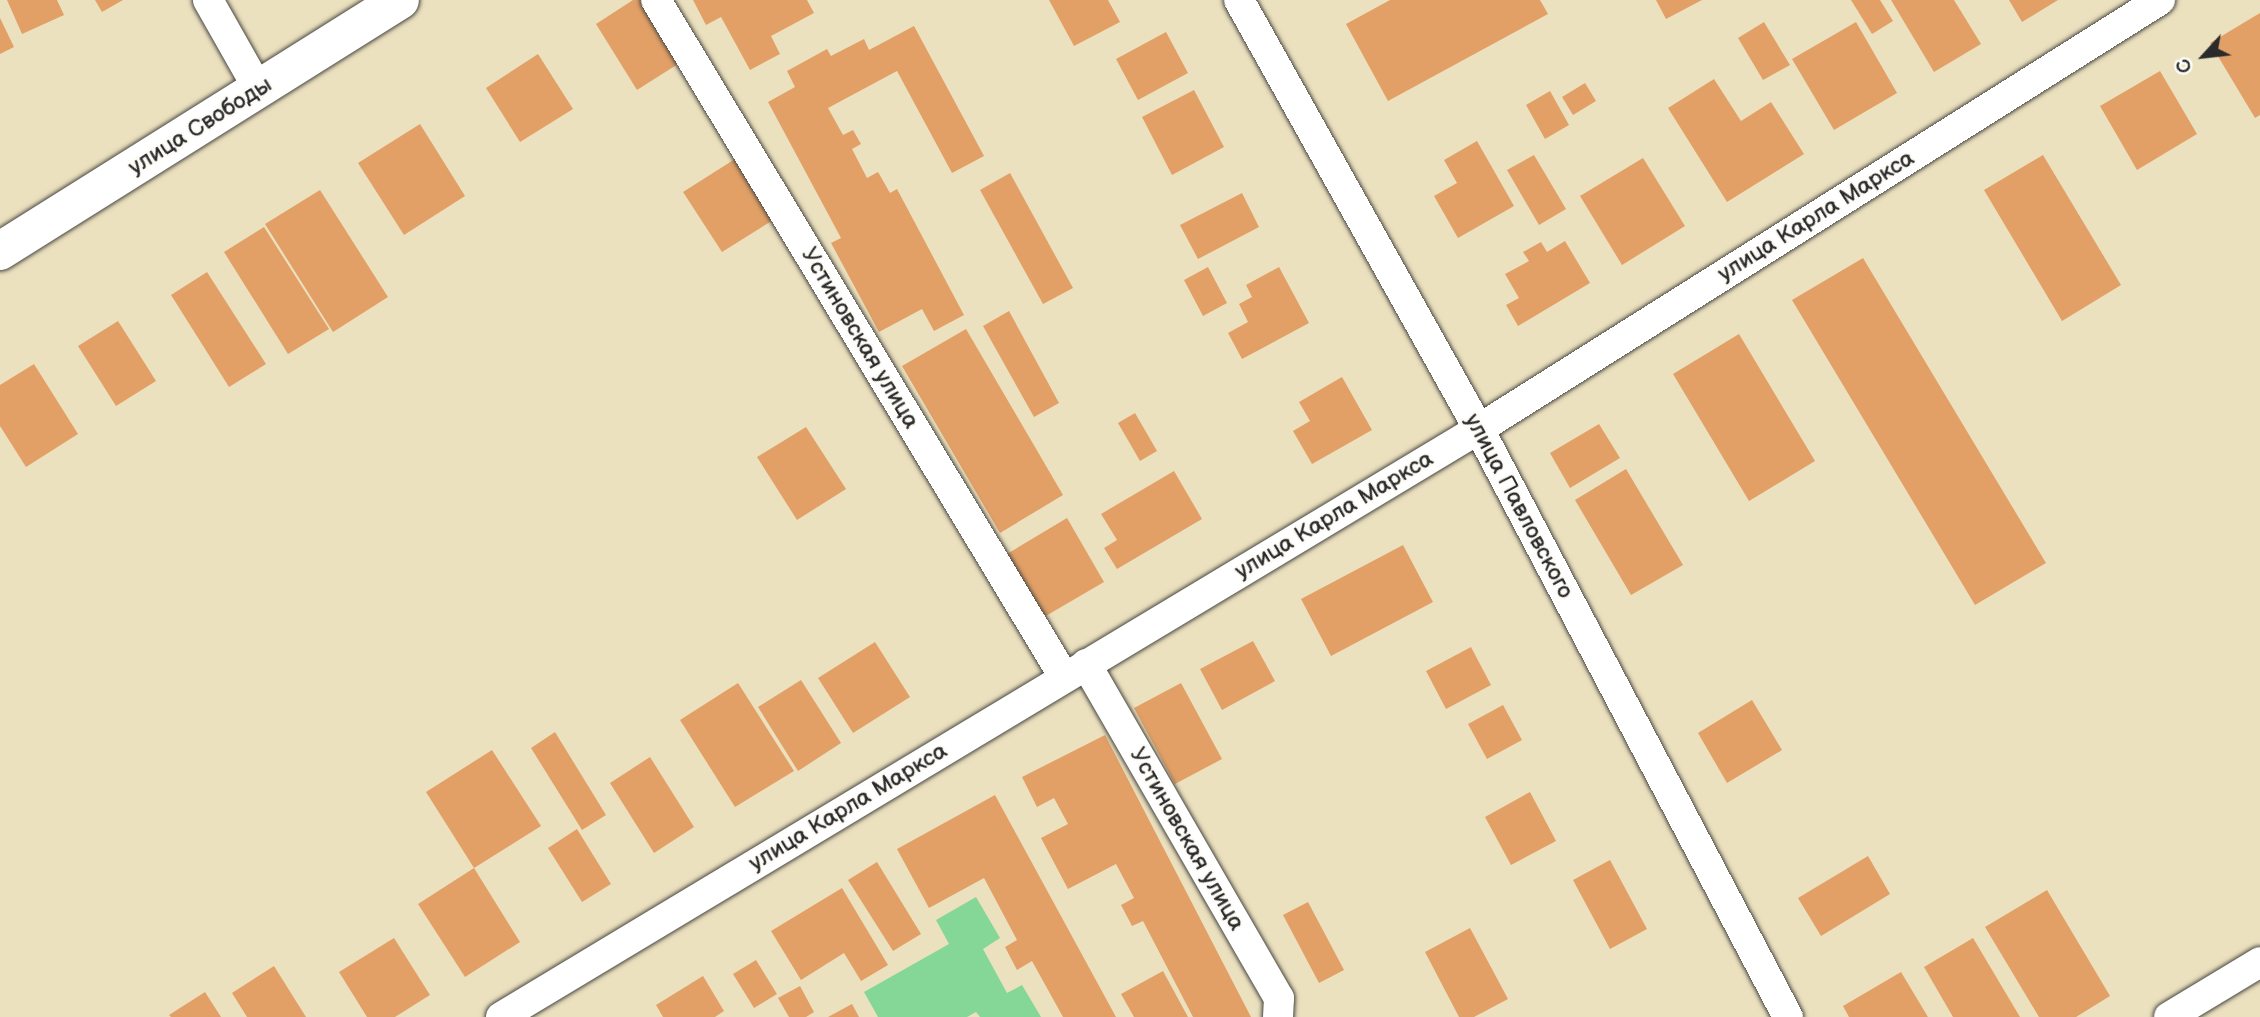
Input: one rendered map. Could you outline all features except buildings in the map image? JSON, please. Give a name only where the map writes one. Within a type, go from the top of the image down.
[{"type":"main road","name":"улица Свободы","points":[[0,251],[400,0]]},
{"type":"street","points":[[208,0],[259,90]]},
{"type":"street","name":"Устиновская улица","points":[[656,0],[1279,998],[1278,1017]]},
{"type":"street","name":"улица Павловского","points":[[1239,0],[1479,429],[1788,1017]]},
{"type":"street","name":"улица Карла Маркса","points":[[501,1017],[1479,429],[2160,0]]},
{"type":"street","points":[[2169,1017],[2260,962]]},
{"type":"green space","points":[[976,897],[1000,938],[983,949],[1007,993],[1022,985],[1041,1017],[980,1017],[976,1012],[967,1017],[878,1017],[864,992],[949,944],[936,920]]}]
